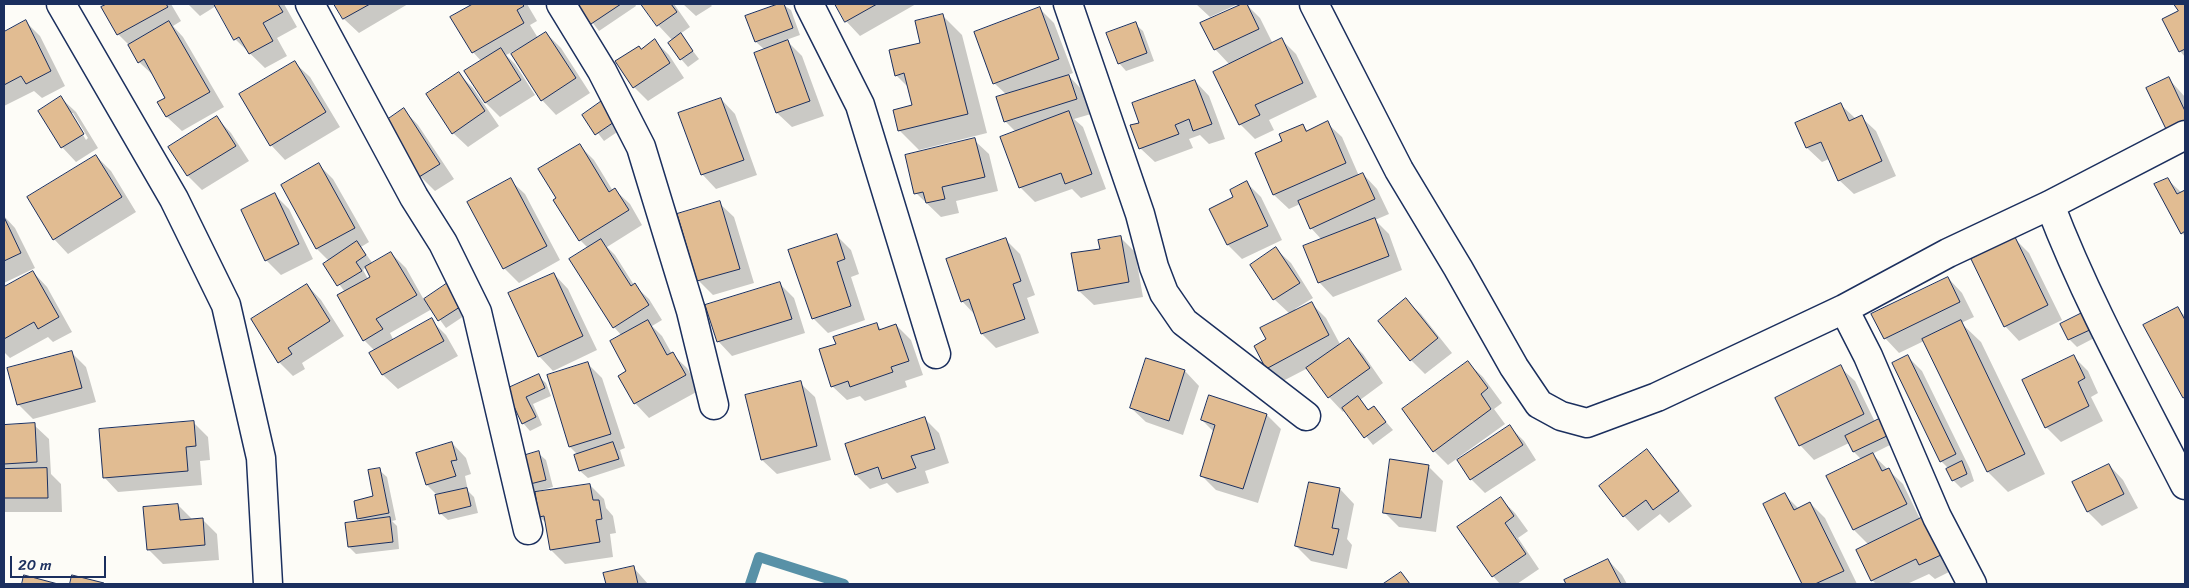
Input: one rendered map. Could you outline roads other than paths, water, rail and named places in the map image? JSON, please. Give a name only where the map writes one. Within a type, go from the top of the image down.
[{"type":"street","points":[[61,4],[174,199],[226,305],[261,458],[268,584]]},
{"type":"street","points":[[310,4],[414,197],[443,243],[477,312],[528,530]]},
{"type":"street","points":[[561,4],[602,71],[641,147],[690,312],[714,405]]},
{"type":"street","points":[[809,4],[860,105],[936,354]]},
{"type":"street","points":[[1068,4],[1140,214],[1154,267],[1164,293],[1184,322],[1306,416]]},
{"type":"street","points":[[1314,4],[1399,170],[1458,268],[1514,367],[1539,404],[1561,416],[1587,423],[1657,397],[1844,309],[1948,253],[2050,205],[2185,135]]},
{"type":"street","points":[[2050,205],[2070,257],[2093,305],[2185,485]]},
{"type":"street","points":[[1844,309],[1868,356],[1937,517],[1972,584]]},
{"type":"waterway","points":[[750,584],[759,557],[844,584]]}]
